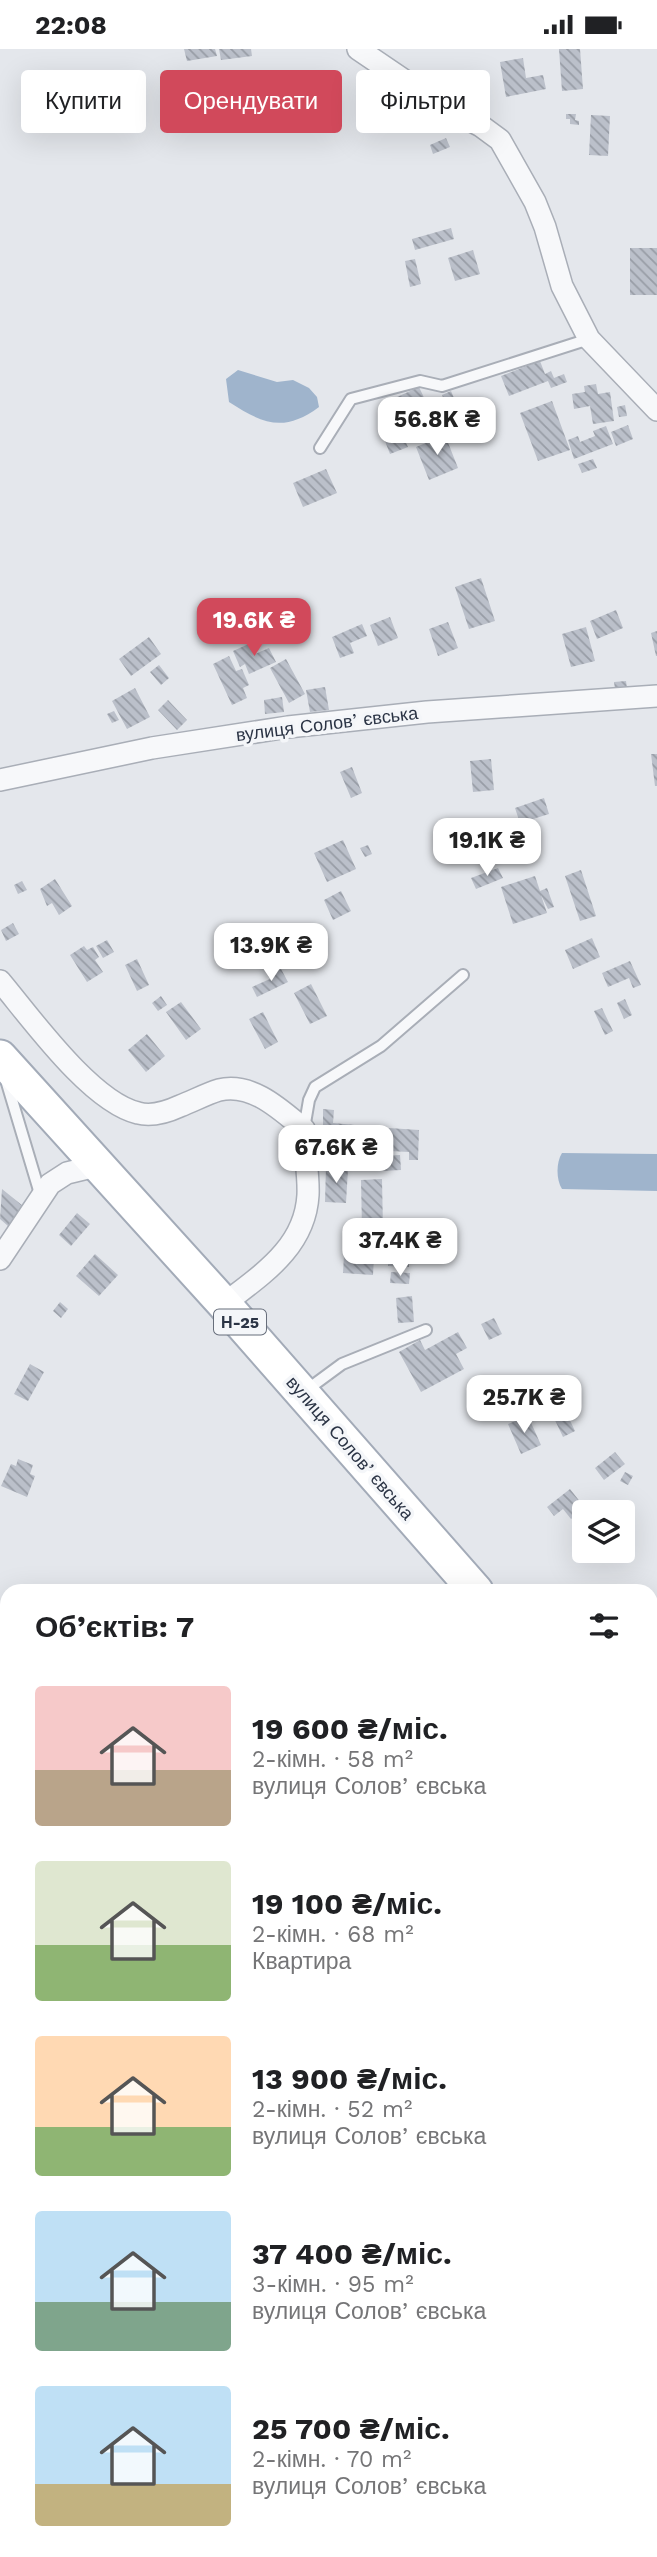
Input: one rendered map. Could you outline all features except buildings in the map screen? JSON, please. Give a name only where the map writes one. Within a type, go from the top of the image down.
[{"type":"main road","name":"вулиця Соловʼєвська","points":[[0,1059],[100,1165],[470,1584]]},
{"type":"street","points":[[358,49],[439,104],[481,126],[500,140],[535,202],[562,286],[589,339],[657,410]]},
{"type":"street","name":"вулиця Соловʼєвська","points":[[0,781],[152,748],[288,727],[427,712],[657,696]]},
{"type":"street","points":[[0,981],[86,1080],[124,1109],[141,1114],[157,1114],[219,1090],[242,1089],[268,1102],[304,1129],[308,1191],[302,1228],[273,1266],[224,1304]]},
{"type":"street","points":[[0,1259],[41,1196],[58,1178],[76,1170],[100,1165]]},
{"type":"lane","points":[[320,448],[351,399],[420,381],[442,386],[589,339]]},
{"type":"lane","points":[[304,1129],[309,1100],[315,1087],[382,1045],[463,975]]},
{"type":"lane","points":[[0,1059],[41,1196]]},
{"type":"lane","points":[[302,1394],[342,1364],[426,1330]]},
{"type":"water","points":[[238,370],[277,382],[293,380],[309,388],[317,397],[319,407],[284,423],[274,423],[252,416],[229,402],[226,379]]},
{"type":"water","points":[[562,1153],[657,1154],[657,1191],[562,1189],[558,1171]]}]
